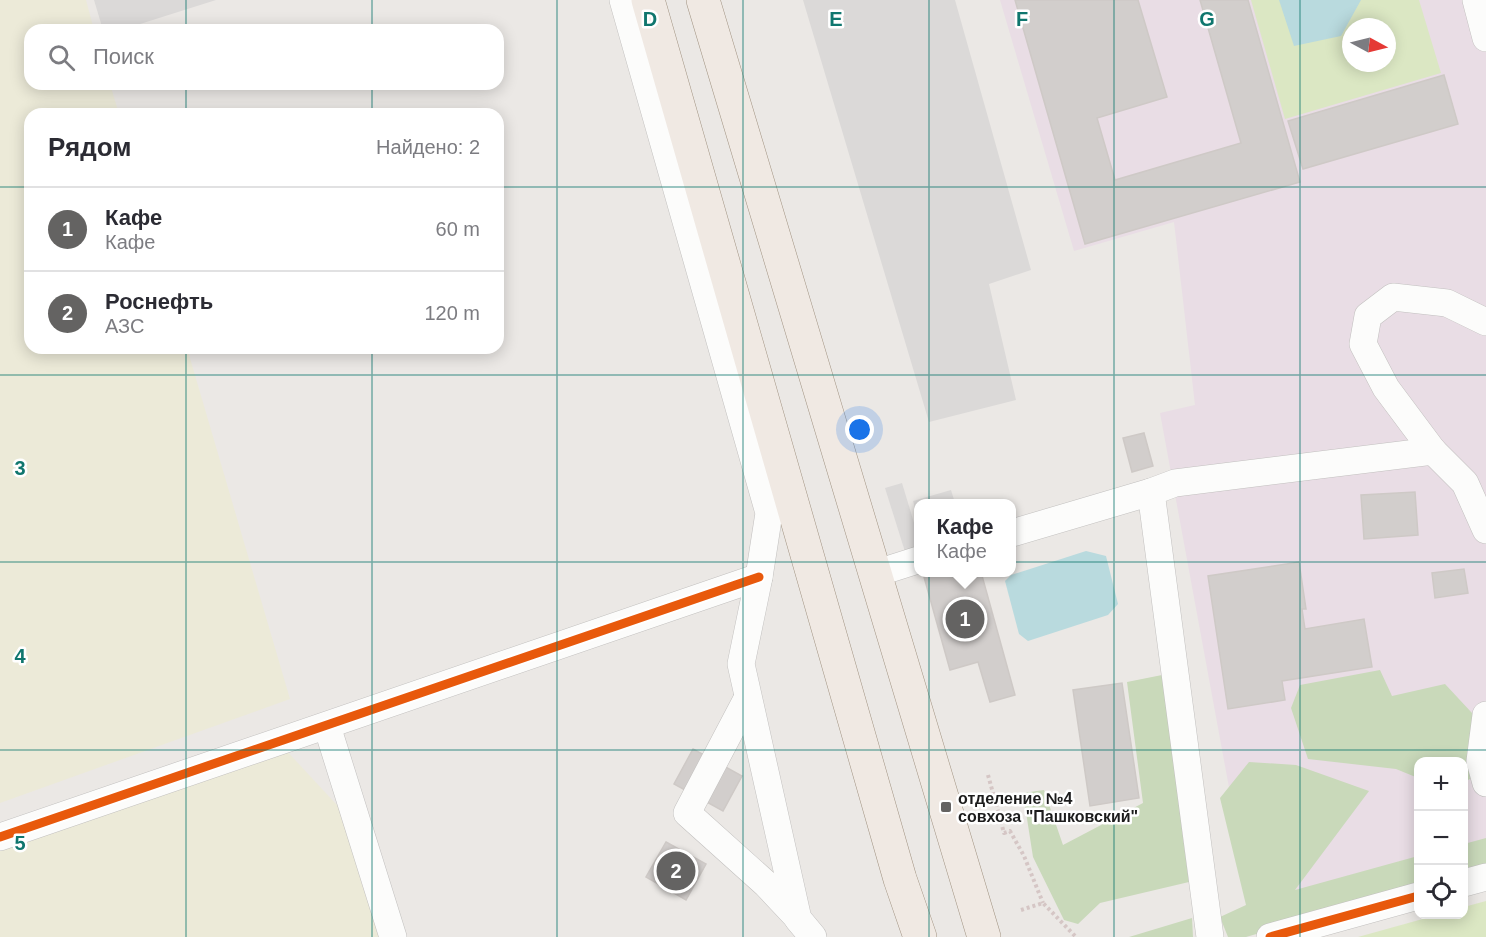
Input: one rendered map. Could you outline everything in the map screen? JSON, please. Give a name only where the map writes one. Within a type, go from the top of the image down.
[{"type":"main road","points":[[648,0],[895,860],[920,937]]},
{"type":"main road","points":[[703,0],[984,937]]},
{"type":"street","points":[[623,0],[769,513],[759,577],[741,664],[747,699],[806,928]]},
{"type":"street","points":[[1476,0],[1486,38]]},
{"type":"street","points":[[1486,322],[1447,303],[1393,297],[1368,316],[1363,344],[1386,388],[1433,451],[1465,483],[1486,530]]},
{"type":"street","points":[[1016,532],[1175,483],[1433,451]]},
{"type":"street","points":[[1151,492],[1210,937]]},
{"type":"street","points":[[874,574],[914,561]]},
{"type":"street","points":[[0,837],[759,577]]},
{"type":"street","points":[[747,699],[687,813],[766,884],[806,928]]},
{"type":"street","points":[[1486,715],[1480,761],[1486,783]]},
{"type":"street","points":[[327,726],[393,937]]},
{"type":"street","points":[[1468,882],[1486,877]]},
{"type":"street","points":[[1270,937],[1414,897]]},
{"type":"path","points":[[988,775],[1004,833],[1010,831],[1024,856],[1043,903],[1076,937]]},
{"type":"path","points":[[1021,910],[1043,903]]},
{"type":"shaded area","points":[[0,0],[86,0],[92,24],[24,24],[24,90],[112,90],[117,108],[24,108],[24,354],[189,354],[290,699],[0,803]]},
{"type":"shaded area","points":[[94,0],[216,0],[140,24],[101,24]]},
{"type":"shaded area","points":[[803,0],[955,0],[1031,270],[989,284],[1016,400],[929,422]]},
{"type":"shaded area","points":[[1000,0],[1486,0],[1486,865],[1468,871],[1468,757],[1414,757],[1414,886],[1256,934],[1160,413],[1195,405],[1174,222],[1074,251]]},
{"type":"shaded area","points":[[902,483],[914,523],[914,556],[907,558],[885,488]]},
{"type":"shaded area","points":[[951,490],[954,499],[920,499]]},
{"type":"shaded area","points":[[284,748],[349,818],[383,937],[0,937],[0,847]]},
{"type":"green space","points":[[1251,0],[1419,0],[1441,73],[1285,119]]},
{"type":"green space","points":[[1380,670],[1392,696],[1445,684],[1472,713],[1472,778],[1468,780],[1468,757],[1414,757],[1414,776],[1396,769],[1308,759],[1291,708],[1300,685]]},
{"type":"green space","points":[[1162,675],[1189,882],[1100,903],[1078,924],[1064,920],[1033,857],[1023,793],[1044,790],[1063,845],[1143,803],[1127,682]]},
{"type":"green space","points":[[1249,762],[1296,765],[1369,791],[1295,890],[1414,857],[1414,888],[1246,937],[1228,937],[1220,917],[1246,905],[1220,798]]},
{"type":"green space","points":[[1486,838],[1486,867],[1468,873],[1468,843]]},
{"type":"green space","points":[[1486,901],[1486,937],[1358,937],[1423,919],[1468,919],[1468,906]]},
{"type":"green space","points":[[1192,918],[1193,937],[1129,937]]},
{"type":"water","points":[[1279,0],[1361,0],[1351,18],[1342,18],[1341,36],[1294,46]]},
{"type":"water","points":[[1086,551],[1106,556],[1118,604],[1108,615],[1028,641],[1019,634],[1005,581],[1009,577],[1016,577],[1016,573]]},
{"type":"building","points":[[1015,0],[1138,0],[1167,97],[1097,118],[1115,180],[1241,143],[1200,0],[1248,0],[1300,182],[1085,244]]},
{"type":"building","points":[[1444,75],[1458,124],[1303,169],[1288,121]]},
{"type":"building","points":[[1144,433],[1153,466],[1132,472],[1123,438]]},
{"type":"building","points":[[1415,492],[1418,535],[1364,539],[1361,495]]},
{"type":"building","points":[[1299,562],[1306,609],[1302,609],[1305,629],[1364,619],[1372,667],[1282,681],[1285,700],[1228,709],[1208,576]]},
{"type":"building","points":[[1464,569],[1468,593],[1435,598],[1432,573]]},
{"type":"building","points":[[924,577],[982,577],[1015,695],[990,702],[978,662],[950,670]]},
{"type":"building","points":[[1122,683],[1139,798],[1090,806],[1073,690]]},
{"type":"building","points":[[693,749],[742,776],[723,811],[674,784]]},
{"type":"building","points":[[666,842],[706,864],[686,900],[646,877]]},
{"type":"cycle path","points":[[0,837],[759,577]]},
{"type":"cycle path","points":[[1270,937],[1414,897]]},
{"type":"place","name":"Кафе","points":[[965,619]]},
{"type":"place","name":"отделение №4 совхоза \"Пашковский\"","points":[[946,807]]},
{"type":"place","name":"Роснефть","points":[[676,871]]}]
